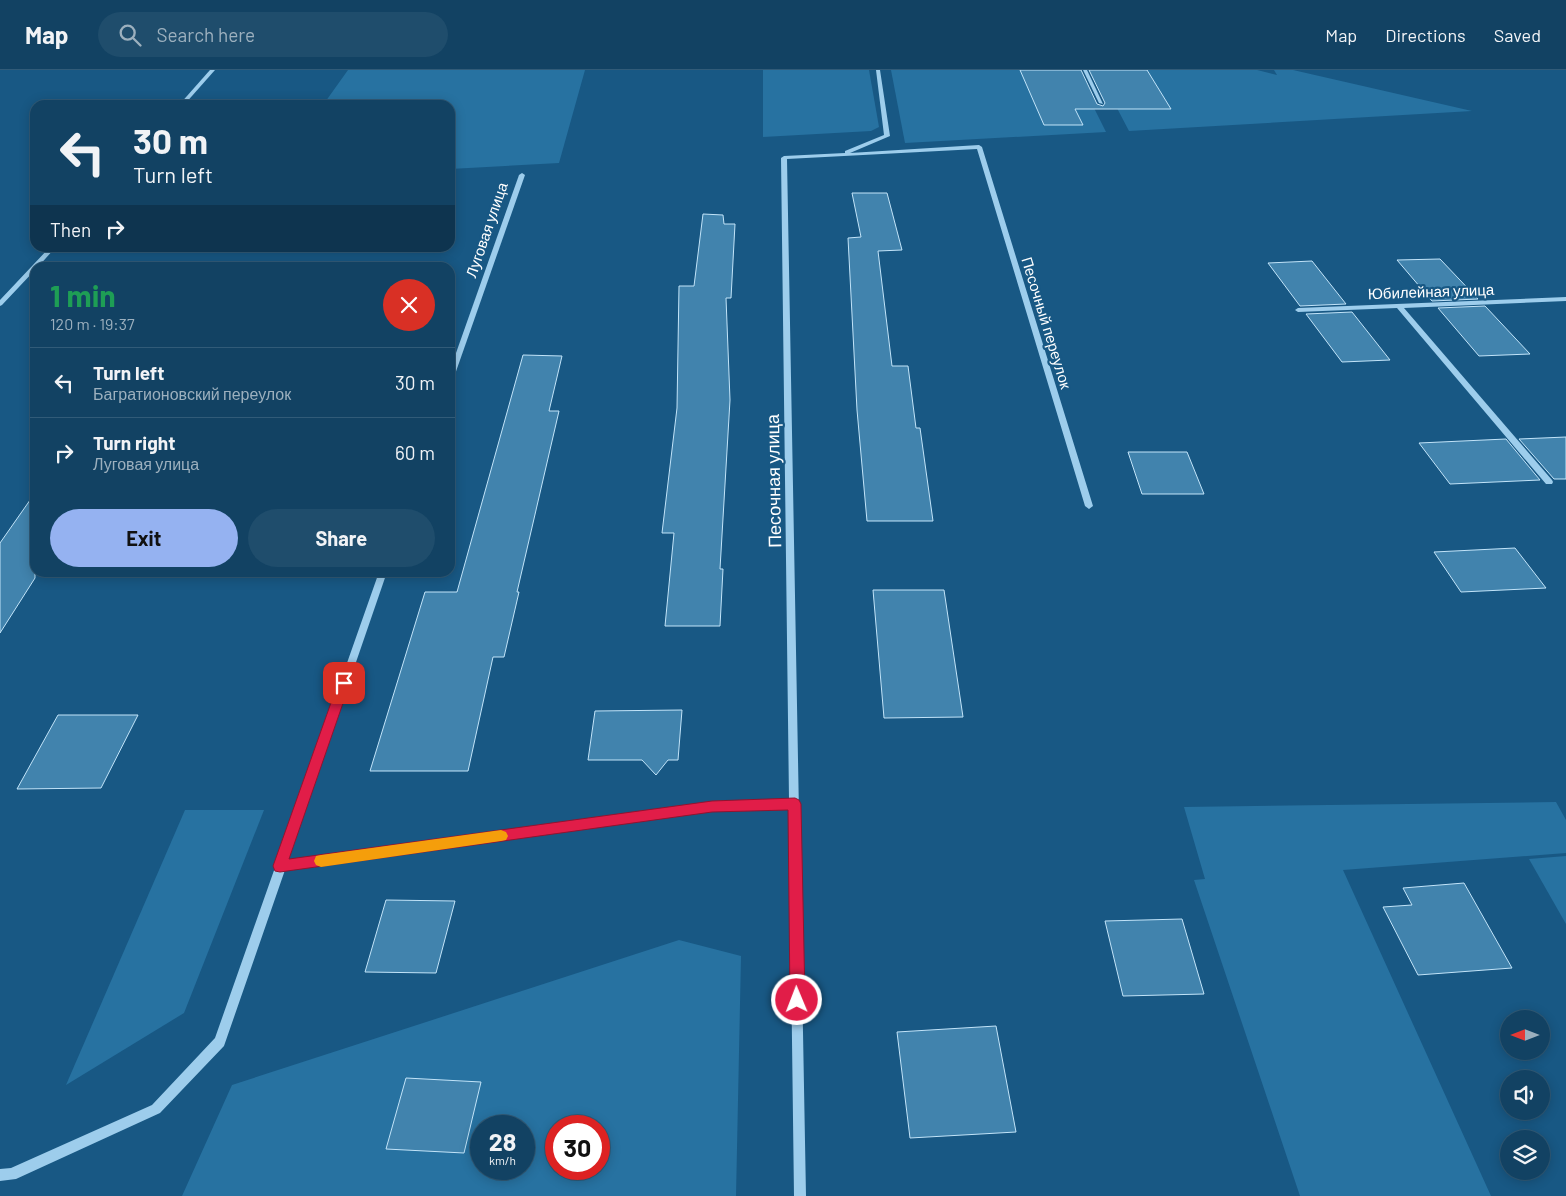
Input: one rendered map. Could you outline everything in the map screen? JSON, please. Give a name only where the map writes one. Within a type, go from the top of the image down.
[{"type":"street","points":[[186,100],[213,70]]},
{"type":"street","points":[[840,155],[887,136],[878,70]]},
{"type":"street","points":[[1085,70],[1100,103]]},
{"type":"street","points":[[840,155],[979,147]]},
{"type":"street","name":"Песочный переулок","points":[[979,147],[1089,506]]},
{"type":"street","name":"Песочная улица","points":[[800,1196],[784,158],[840,155]]},
{"type":"street","name":"Луговая улица","points":[[455,366],[522,175]]},
{"type":"street","points":[[39,262],[48,252]]},
{"type":"street","points":[[0,304],[30,272]]},
{"type":"street","name":"Юбилейная улица","points":[[1298,310],[1566,299]]},
{"type":"street","points":[[1399,306],[1549,482]]},
{"type":"street","points":[[0,1175],[11,1174],[156,1109],[220,1042],[381,577]]},
{"type":"street","points":[[280,866],[712,807],[795,804]]},
{"type":"shaded area","points":[[348,70],[585,70],[559,163],[455,169],[455,100],[327,100]]},
{"type":"shaded area","points":[[763,70],[869,70],[879,127],[871,131],[763,137]]},
{"type":"shaded area","points":[[891,70],[1075,70],[1106,132],[905,143]]},
{"type":"shaded area","points":[[1097,70],[1257,70],[1277,75],[1274,70],[1293,70],[1472,111],[1129,131]]},
{"type":"shaded area","points":[[1556,802],[1566,820],[1566,853],[1343,870],[1491,1196],[1300,1196],[1194,880],[1205,879],[1184,807]]},
{"type":"shaded area","points":[[185,810],[264,810],[184,1013],[66,1085]]},
{"type":"shaded area","points":[[1566,856],[1566,924],[1529,859]]},
{"type":"shaded area","points":[[679,940],[741,956],[736,1196],[182,1196],[232,1085]]},
{"type":"building","points":[[1020,70],[1081,70],[1097,104],[1103,106],[1105,103],[1089,70],[1147,70],[1171,109],[1075,109],[1083,125],[1044,125]]},
{"type":"building","points":[[852,193],[887,193],[902,250],[878,251],[892,366],[908,366],[916,428],[920,428],[933,521],[867,521],[857,410],[848,238],[861,237]]},
{"type":"building","points":[[703,214],[723,215],[724,224],[735,224],[731,298],[726,298],[730,400],[720,569],[723,569],[720,626],[665,626],[674,533],[662,533],[677,408],[679,286],[694,286]]},
{"type":"building","points":[[1440,259],[1478,299],[1432,301],[1397,260]]},
{"type":"building","points":[[1312,261],[1346,304],[1300,306],[1268,263]]},
{"type":"building","points":[[1485,306],[1530,354],[1479,356],[1438,308]]},
{"type":"building","points":[[1352,312],[1390,360],[1342,362],[1306,314]]},
{"type":"building","points":[[523,355],[562,356],[549,411],[559,411],[504,657],[493,657],[468,771],[370,771],[425,592],[457,592]]},
{"type":"building","points":[[1566,437],[1566,479],[1554,479],[1519,439]]},
{"type":"building","points":[[1506,439],[1540,480],[1450,484],[1419,443]]},
{"type":"building","points":[[1128,452],[1187,452],[1204,494],[1142,494]]},
{"type":"building","points":[[30,500],[30,577],[35,578],[0,633],[0,543]]},
{"type":"building","points":[[1515,548],[1546,588],[1461,592],[1434,552]]},
{"type":"building","points":[[873,590],[944,590],[963,717],[884,718]]},
{"type":"building","points":[[682,710],[678,760],[668,760],[656,775],[642,760],[588,760],[595,711]]},
{"type":"building","points":[[58,715],[138,715],[101,788],[17,789]]},
{"type":"building","points":[[1464,883],[1512,968],[1418,975],[1383,907],[1412,905],[1403,888]]},
{"type":"building","points":[[386,900],[455,901],[436,973],[365,972]]},
{"type":"building","points":[[1182,919],[1204,994],[1123,996],[1105,921]]},
{"type":"building","points":[[996,1026],[1016,1132],[910,1138],[897,1032]]},
{"type":"building","points":[[406,1078],[481,1082],[473,1115],[470,1115],[470,1128],[464,1153],[386,1149]]},
{"type":"slow traffic","points":[[321,861],[501,836]]},
{"type":"route","points":[[344,683],[280,866],[712,807],[795,804],[797,1000]]}]
